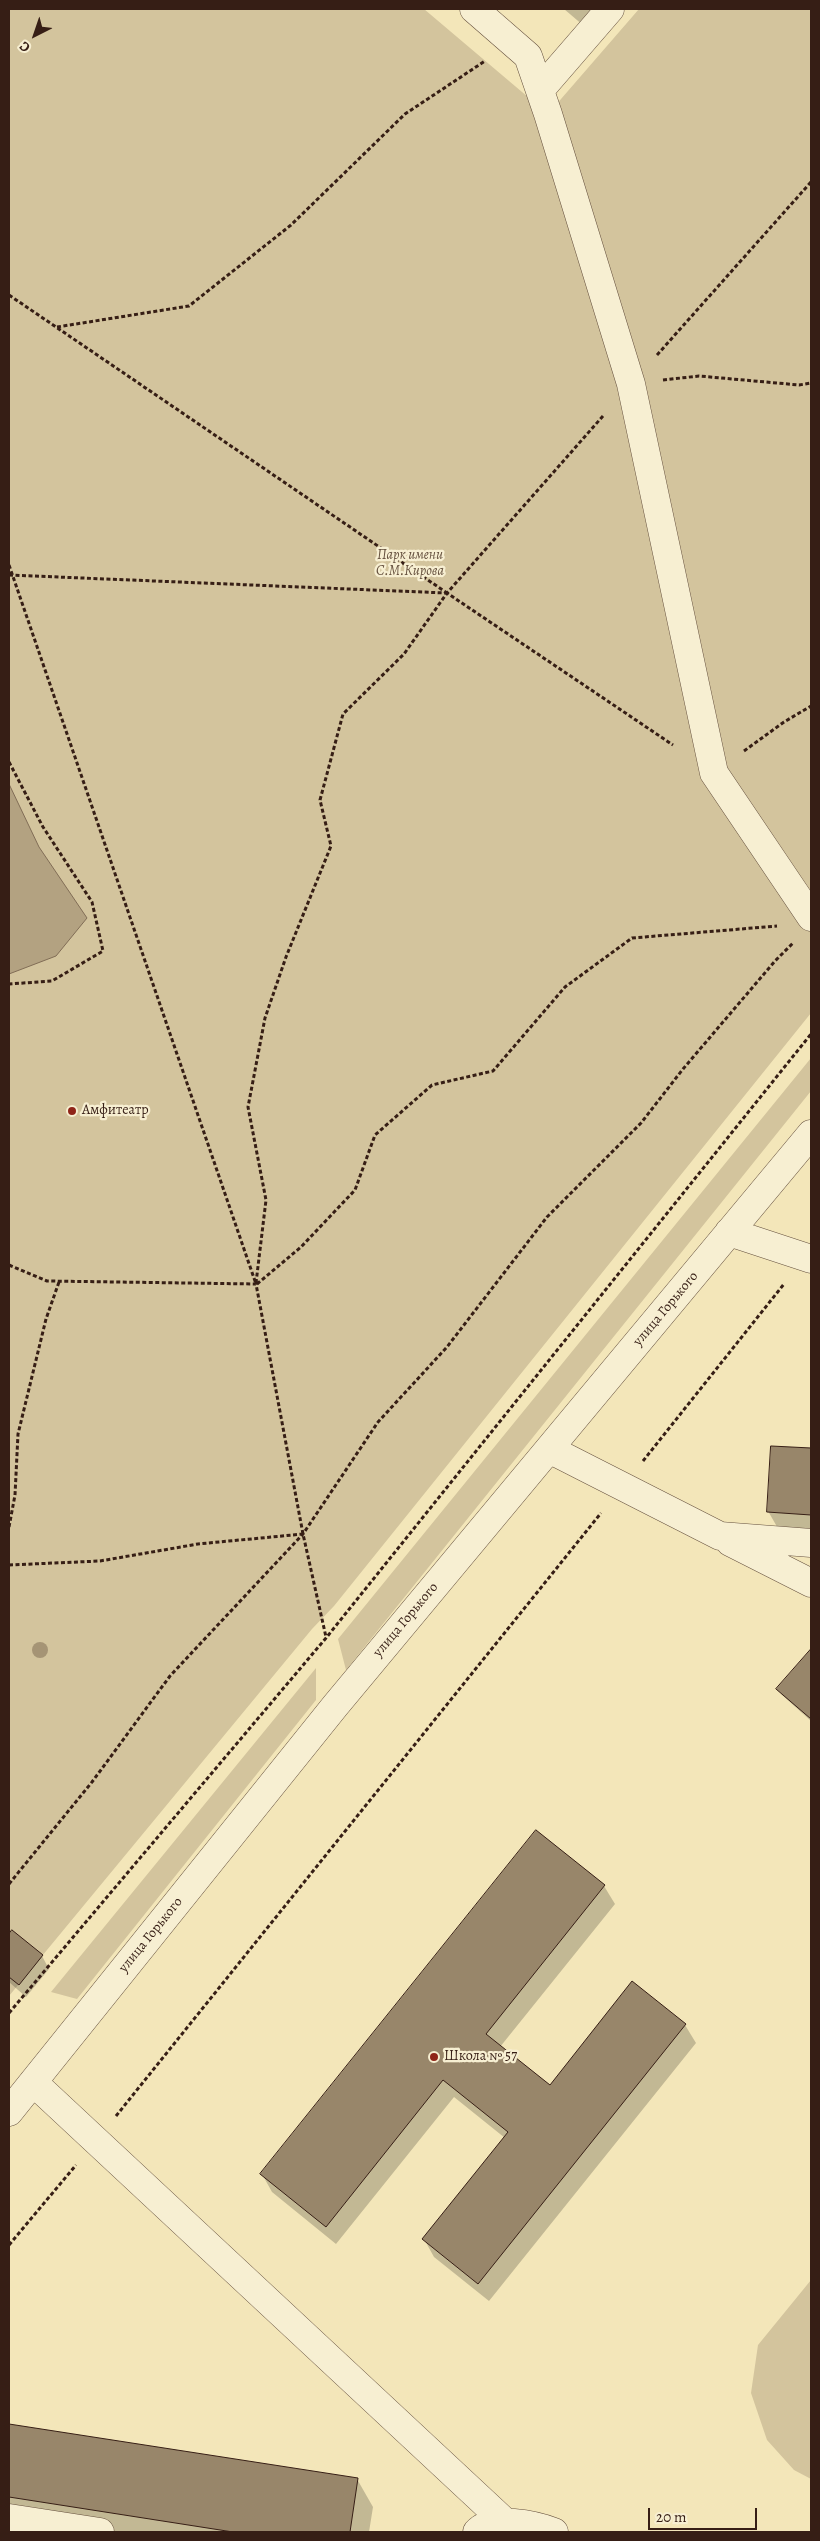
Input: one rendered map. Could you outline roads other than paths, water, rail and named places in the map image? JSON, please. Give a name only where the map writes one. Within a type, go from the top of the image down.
[{"type":"street","points":[[474,9],[528,56],[631,384],[714,773],[805,927]]},
{"type":"street","points":[[540,90],[610,9]]},
{"type":"street","name":"улица Горького","points":[[9,2112],[329,1714],[811,1134]]},
{"type":"street","points":[[729,1232],[808,1258]]},
{"type":"street","points":[[549,1449],[811,1583]]},
{"type":"street","points":[[720,1536],[811,1543]]},
{"type":"street","points":[[33,2082],[505,2522]]},
{"type":"street","points":[[9,2518],[100,2532]]},
{"type":"street","points":[[477,2532],[480,2528],[505,2522],[554,2532]]},
{"type":"place","name":"Амфитеатр","points":[[72,1111]]},
{"type":"place","name":"Школа № 57","points":[[434,2057]]},
{"type":"park label","name":"Парк имени С.М.Кирова","points":[[410,564]]}]
